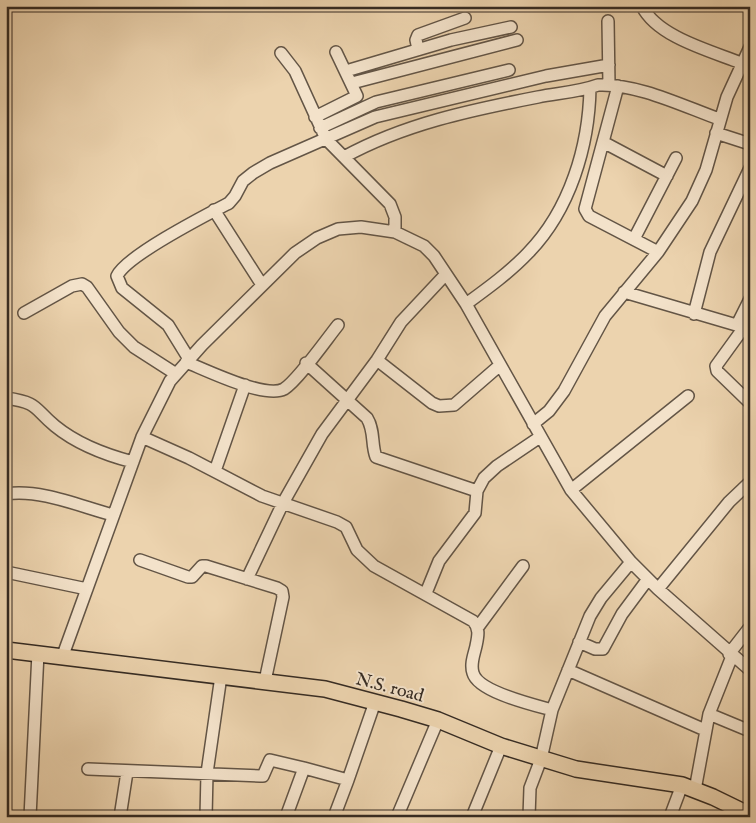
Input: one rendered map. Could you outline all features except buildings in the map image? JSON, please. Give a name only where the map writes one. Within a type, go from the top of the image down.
[{"type":"main road","name":"N.S. road","points":[[6,650],[64,655],[325,689],[438,720],[501,746],[541,759],[595,773],[688,788],[750,815]]},
{"type":"street","points":[[642,6],[645,14],[663,30],[742,63]]},
{"type":"street","points":[[418,49],[416,40],[418,35],[465,18]]},
{"type":"street","points":[[608,21],[609,65],[614,85],[603,142],[585,205],[587,213],[658,252]]},
{"type":"street","points":[[346,71],[418,49],[511,26]]},
{"type":"street","points":[[352,83],[517,40]]},
{"type":"street","points":[[532,424],[549,411],[564,392],[605,316],[658,252],[692,201],[706,170],[719,119],[750,47]]},
{"type":"street","points":[[315,117],[356,98],[357,94],[336,52]]},
{"type":"street","points":[[282,53],[295,71],[326,139],[390,204],[395,217],[395,232]]},
{"type":"street","points":[[338,325],[292,383],[282,390],[269,391],[245,385],[187,361],[168,324],[122,288],[117,276],[120,268],[214,210],[229,203],[236,196],[244,181],[253,173],[270,163],[375,117],[546,76],[609,65]]},
{"type":"street","points":[[320,128],[376,102],[508,70]]},
{"type":"street","points":[[344,158],[372,142],[474,110],[614,85],[719,119]]},
{"type":"street","points":[[466,304],[503,276],[529,253],[547,230],[562,205],[584,143],[589,116],[590,88]]},
{"type":"street","points":[[716,133],[750,144]]},
{"type":"street","points":[[603,142],[667,176]]},
{"type":"street","points":[[634,239],[676,158]]},
{"type":"street","points":[[694,314],[710,252],[750,168]]},
{"type":"street","points":[[214,210],[262,285]]},
{"type":"street","points":[[64,655],[142,437],[170,381],[187,361],[295,253],[317,238],[331,232],[361,227],[395,232],[424,246],[434,256],[466,304],[499,366],[571,490],[631,562],[658,589],[750,670]]},
{"type":"street","points":[[247,579],[283,502],[322,434],[377,360],[401,322],[446,274]]},
{"type":"street","points":[[24,313],[72,286],[82,284],[87,287],[119,332],[134,347],[176,374]]},
{"type":"street","points":[[624,292],[694,314],[744,327]]},
{"type":"street","points":[[750,299],[744,327],[716,366],[717,371],[750,403]]},
{"type":"street","points":[[377,360],[432,403],[447,407],[454,405],[499,366]]},
{"type":"street","points":[[306,364],[348,399],[371,424],[376,457],[477,491]]},
{"type":"street","points":[[215,471],[245,385]]},
{"type":"street","points":[[571,490],[688,396]]},
{"type":"street","points":[[6,398],[27,402],[38,408],[55,426],[92,448],[133,462]]},
{"type":"street","points":[[142,437],[215,471],[262,496],[283,502],[346,527],[356,550],[364,559],[473,620],[478,627],[472,664],[473,674],[477,680],[502,694],[552,710]]},
{"type":"street","points":[[426,593],[440,561],[474,513],[477,491],[484,478],[540,437]]},
{"type":"street","points":[[658,589],[729,502],[750,482]]},
{"type":"street","points":[[6,494],[18,492],[38,495],[113,515]]},
{"type":"street","points":[[140,560],[188,577],[192,577],[202,566],[206,566],[282,591],[265,681]]},
{"type":"street","points":[[529,817],[530,788],[541,759],[552,710],[579,642],[601,598],[631,562]]},
{"type":"street","points":[[478,627],[523,566]]},
{"type":"street","points":[[6,572],[87,589]]},
{"type":"street","points":[[579,642],[599,650],[606,647],[622,614],[648,579]]},
{"type":"street","points":[[670,817],[688,788],[709,714],[731,655],[750,627]]},
{"type":"street","points":[[30,817],[38,653]]},
{"type":"street","points":[[568,670],[705,730]]},
{"type":"street","points":[[206,817],[207,773],[221,676]]},
{"type":"street","points":[[338,816],[348,780],[375,702]]},
{"type":"street","points":[[709,714],[750,731]]},
{"type":"street","points":[[396,817],[438,720]]},
{"type":"street","points":[[472,817],[501,746]]},
{"type":"street","points":[[88,769],[263,776],[270,760],[348,780]]},
{"type":"street","points":[[286,817],[304,768]]},
{"type":"street","points":[[120,817],[126,772]]}]
